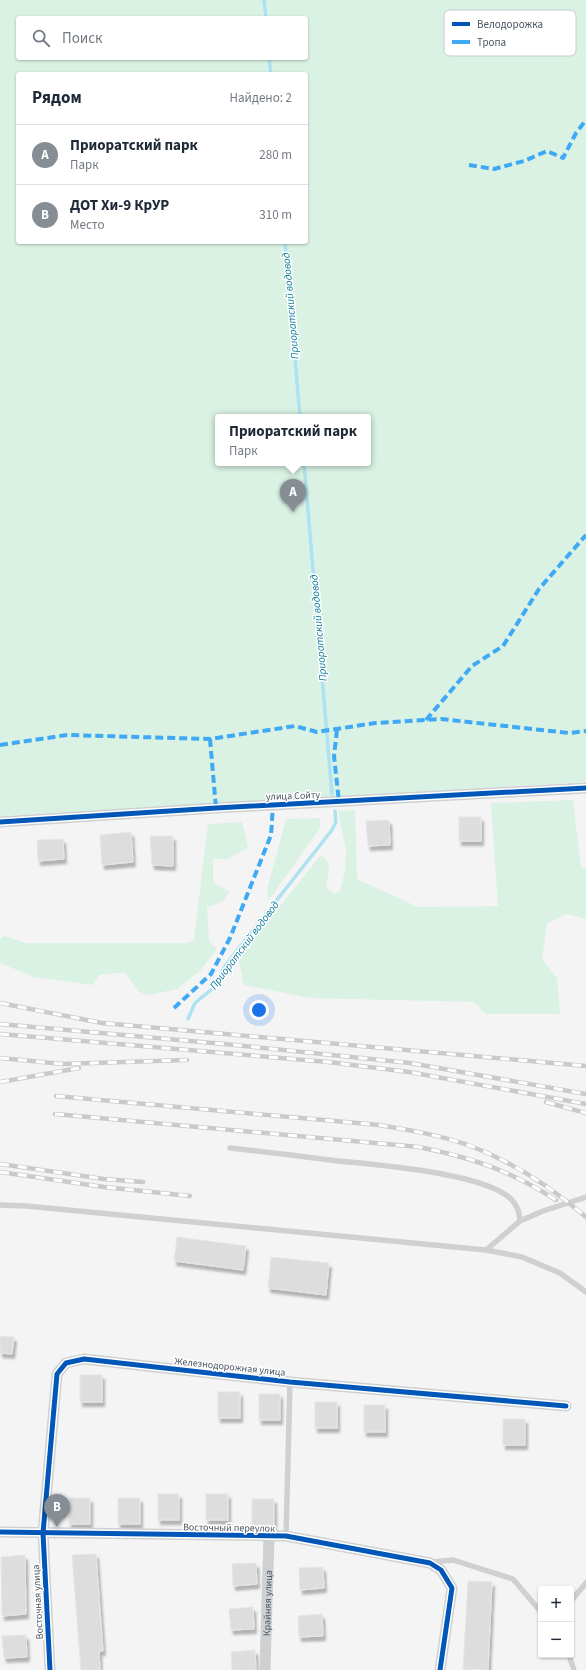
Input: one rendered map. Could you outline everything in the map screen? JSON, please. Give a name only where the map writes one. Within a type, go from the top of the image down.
[{"type":"street","name":"улица Сойту","points":[[0,822],[216,808],[586,788]]},
{"type":"street","name":"Железнодорожная улица","points":[[43,1533],[57,1374],[66,1363],[84,1359],[290,1382],[566,1406]]},
{"type":"street","name":"Восточный переулок","points":[[0,1532],[286,1536],[430,1563]]},
{"type":"street","name":"Восточная улица","points":[[43,1533],[50,1670]]},
{"type":"street","name":"Крайняя улица","points":[[265,1670],[269,1536]]},
{"type":"street","points":[[430,1563],[441,1570],[452,1588],[440,1670]]},
{"type":"lane","points":[[230,1148],[406,1168],[477,1182],[496,1189],[511,1199],[518,1208],[520,1221]]},
{"type":"lane","points":[[486,1250],[520,1221],[543,1211],[586,1197]]},
{"type":"lane","points":[[0,1205],[26,1206],[486,1250],[522,1257],[560,1273],[586,1292]]},
{"type":"lane","points":[[286,1536],[290,1382]]},
{"type":"lane","points":[[430,1563],[453,1560],[513,1579],[538,1608]]},
{"type":"lane","points":[[574,1598],[586,1584]]},
{"type":"lane","points":[[570,1658],[574,1670]]},
{"type":"green space","points":[[0,0],[586,0],[586,782],[0,816]]},
{"type":"green space","points":[[573,800],[581,868],[586,868],[586,919],[567,914],[547,923],[542,959],[557,978],[560,1014],[486,1014],[474,1002],[310,998],[244,985],[238,958],[321,855],[327,861],[329,869],[326,887],[334,894],[340,891],[345,871],[346,851],[338,811],[355,810],[357,879],[418,907],[498,906],[491,803]]},
{"type":"green space","points":[[320,818],[320,828],[269,900],[267,890],[286,819]]},
{"type":"green space","points":[[242,822],[248,847],[228,859],[213,859],[213,882],[230,892],[222,902],[207,907],[209,941],[217,949],[199,972],[177,989],[149,995],[139,992],[125,972],[100,975],[92,985],[34,977],[0,963],[0,939],[4,936],[26,943],[186,943],[194,940],[208,824]]},
{"type":"building","points":[[459,817],[481,817],[481,841],[459,841]]},
{"type":"building","points":[[389,820],[390,845],[368,846],[366,821]]},
{"type":"building","points":[[131,832],[133,862],[102,865],[100,835]]},
{"type":"building","points":[[150,836],[173,836],[173,866],[152,865]]},
{"type":"building","points":[[63,839],[64,859],[38,861],[37,840]]},
{"type":"building","points":[[177,1237],[246,1246],[243,1270],[174,1261]]},
{"type":"building","points":[[271,1257],[329,1263],[326,1295],[268,1288]]},
{"type":"building","points":[[0,1336],[14,1337],[12,1354],[0,1353]]},
{"type":"building","points":[[80,1375],[102,1375],[102,1402],[80,1402]]},
{"type":"building","points":[[218,1392],[240,1392],[240,1418],[218,1418]]},
{"type":"building","points":[[259,1394],[280,1394],[280,1420],[259,1420]]},
{"type":"building","points":[[315,1402],[337,1402],[337,1428],[315,1428]]},
{"type":"building","points":[[364,1405],[385,1405],[385,1432],[364,1432]]},
{"type":"building","points":[[503,1419],[525,1419],[525,1445],[503,1445]]},
{"type":"building","points":[[158,1494],[179,1494],[179,1520],[158,1520]]},
{"type":"building","points":[[206,1494],[228,1494],[228,1520],[206,1520]]},
{"type":"building","points":[[69,1498],[90,1498],[90,1524],[69,1524]]},
{"type":"building","points":[[118,1498],[140,1498],[140,1524],[118,1524]]},
{"type":"building","points":[[252,1499],[274,1499],[274,1525],[252,1525]]},
{"type":"building","points":[[96,1554],[103,1651],[99,1651],[100,1670],[81,1670],[72,1555]]},
{"type":"building","points":[[25,1555],[26,1614],[2,1616],[1,1557]]},
{"type":"building","points":[[256,1563],[257,1584],[233,1586],[232,1564]]},
{"type":"building","points":[[323,1567],[324,1588],[300,1590],[299,1568]]},
{"type":"building","points":[[468,1581],[492,1582],[488,1670],[463,1669]]},
{"type":"building","points":[[253,1607],[254,1629],[231,1630],[229,1609]]},
{"type":"building","points":[[322,1614],[323,1636],[299,1637],[298,1616]]},
{"type":"building","points":[[26,1635],[27,1657],[4,1658],[2,1636]]},
{"type":"building","points":[[255,1650],[256,1670],[232,1670],[231,1652]]},
{"type":"waterway","name":"Приоратский водовод","points":[[264,0],[266,16]]},
{"type":"waterway","name":"Приоратский водовод","points":[[269,60],[271,72]]},
{"type":"waterway","name":"Приоратский водовод","points":[[285,244],[300,414]]},
{"type":"waterway","name":"Приоратский водовод","points":[[304,466],[332,794]]},
{"type":"waterway","name":"Приоратский водовод","points":[[188,1019],[195,1003],[212,989],[225,966],[332,830],[336,822],[335,811]]},
{"type":"railway","points":[[0,1003],[102,1023],[586,1066]]},
{"type":"railway","points":[[0,1024],[235,1045],[410,1063],[586,1094]]},
{"type":"railway","points":[[0,1034],[328,1062],[409,1072],[586,1104]]},
{"type":"railway","points":[[0,1058],[63,1064],[187,1060]]},
{"type":"railway","points":[[0,1082],[79,1068]]},
{"type":"railway","points":[[56,1096],[379,1125],[457,1141],[484,1151],[515,1167],[545,1185],[586,1217]]},
{"type":"railway","points":[[546,1102],[586,1113]]},
{"type":"railway","points":[[55,1114],[419,1147],[490,1166],[522,1181],[556,1200]]},
{"type":"railway","points":[[0,1164],[104,1179],[143,1182]]},
{"type":"railway","points":[[0,1172],[104,1187],[190,1196]]},
{"type":"marked path","points":[[469,165],[494,169],[524,161],[547,151],[563,158],[576,133],[586,120]]},
{"type":"marked path","points":[[426,720],[472,666],[503,646],[539,589],[586,535]]},
{"type":"marked path","points":[[0,745],[67,735],[210,739],[295,726],[317,732],[375,723],[441,719],[569,733],[586,731]]},
{"type":"marked path","points":[[337,730],[334,756],[339,802]]},
{"type":"marked path","points":[[210,739],[216,808]]},
{"type":"marked path","points":[[174,1008],[211,974],[230,938],[271,835],[273,805]]},
{"type":"cycle path","points":[[0,822],[216,808],[586,788]]},
{"type":"cycle path","points":[[50,1670],[43,1533],[57,1374],[66,1363],[84,1359],[290,1382],[566,1406]]},
{"type":"cycle path","points":[[0,1532],[286,1536],[430,1563],[441,1570],[452,1588],[440,1670]]},
{"type":"place","name":"Приоратский парк","points":[[293,512]]},
{"type":"place","name":"ДОТ Хи-9 КрУР","points":[[57,1527]]}]
